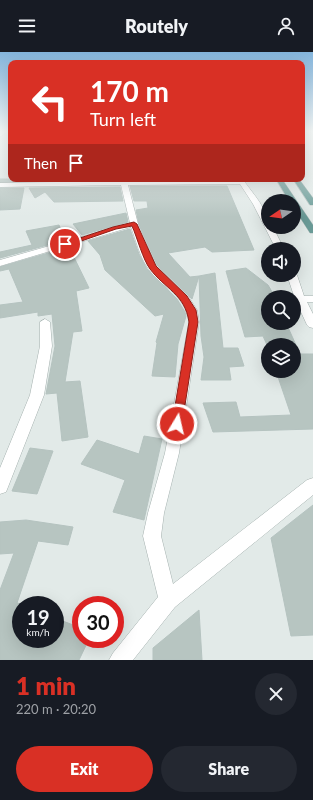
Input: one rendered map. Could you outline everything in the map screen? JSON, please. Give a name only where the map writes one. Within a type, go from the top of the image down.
[{"type":"main road","points":[[281,182],[289,194]]},
{"type":"main road","points":[[298,182],[313,203]]},
{"type":"main road","points":[[301,213],[313,231]]},
{"type":"street","points":[[0,184],[160,182]]},
{"type":"street","points":[[242,182],[246,186],[261,213]]},
{"type":"street","points":[[124,183],[134,224],[152,267],[184,298],[192,310],[194,322],[172,453],[156,513],[152,536],[168,600]]},
{"type":"street","points":[[0,263],[41,253],[115,228],[134,224]]},
{"type":"street","points":[[301,299],[313,299]]},
{"type":"street","points":[[301,301],[313,324]]},
{"type":"street","points":[[0,487],[37,395],[46,346],[45,322]]},
{"type":"street","points":[[120,660],[168,600],[313,485]]},
{"type":"building","points":[[0,179],[8,179],[8,182],[0,182]]},
{"type":"building","points":[[130,186],[227,186],[254,250],[212,252],[205,247],[168,253],[190,277],[199,276],[192,299],[157,265],[139,224],[136,210],[148,208],[147,201],[134,201]]},
{"type":"building","points":[[120,187],[123,201],[54,202],[45,192],[35,198],[29,188]]},
{"type":"building","points":[[0,188],[24,188],[20,209],[0,210]]},
{"type":"building","points":[[126,213],[128,222],[82,235],[73,224]]},
{"type":"building","points":[[59,225],[66,240],[0,258],[0,252],[32,245],[26,231]]},
{"type":"building","points":[[130,229],[139,254],[147,269],[177,299],[185,312],[186,316],[178,344],[175,377],[152,376],[156,342],[164,314],[155,316],[105,270],[100,255],[88,241]]},
{"type":"building","points":[[69,247],[89,288],[76,291],[82,331],[73,332],[65,382],[80,381],[88,437],[62,441],[57,393],[46,394],[55,346],[52,314],[38,316],[38,312],[0,318],[0,305],[23,302],[9,269],[0,271],[0,267]]},
{"type":"building","points":[[246,268],[261,280],[261,282],[264,282],[268,285],[271,290],[261,290],[261,330],[289,330],[293,338],[264,338],[263,336],[245,337],[226,271]]},
{"type":"building","points":[[215,273],[223,348],[238,348],[244,366],[229,367],[231,380],[201,380],[204,357],[201,336],[199,276]]},
{"type":"building","points":[[301,354],[313,354],[313,429],[213,432],[203,403],[236,402],[240,417],[291,415],[278,378],[301,378]]},
{"type":"building","points":[[144,436],[162,439],[144,520],[113,512],[125,480],[81,464],[97,440],[139,454]]},
{"type":"building","points":[[30,448],[53,451],[37,494],[12,491]]},
{"type":"building","points":[[313,505],[313,635],[291,636],[271,538]]},
{"type":"building","points":[[26,520],[73,527],[68,545],[38,541],[19,596],[12,596],[12,648],[64,648],[64,621],[72,625],[72,648],[85,648],[79,660],[0,660],[0,590],[14,553],[0,554],[0,522]]},
{"type":"building","points":[[199,610],[202,660],[153,660],[153,648]]},
{"type":"route","points":[[65,244],[115,228],[134,224],[152,267],[184,298],[192,310],[194,322],[177,424]]}]
